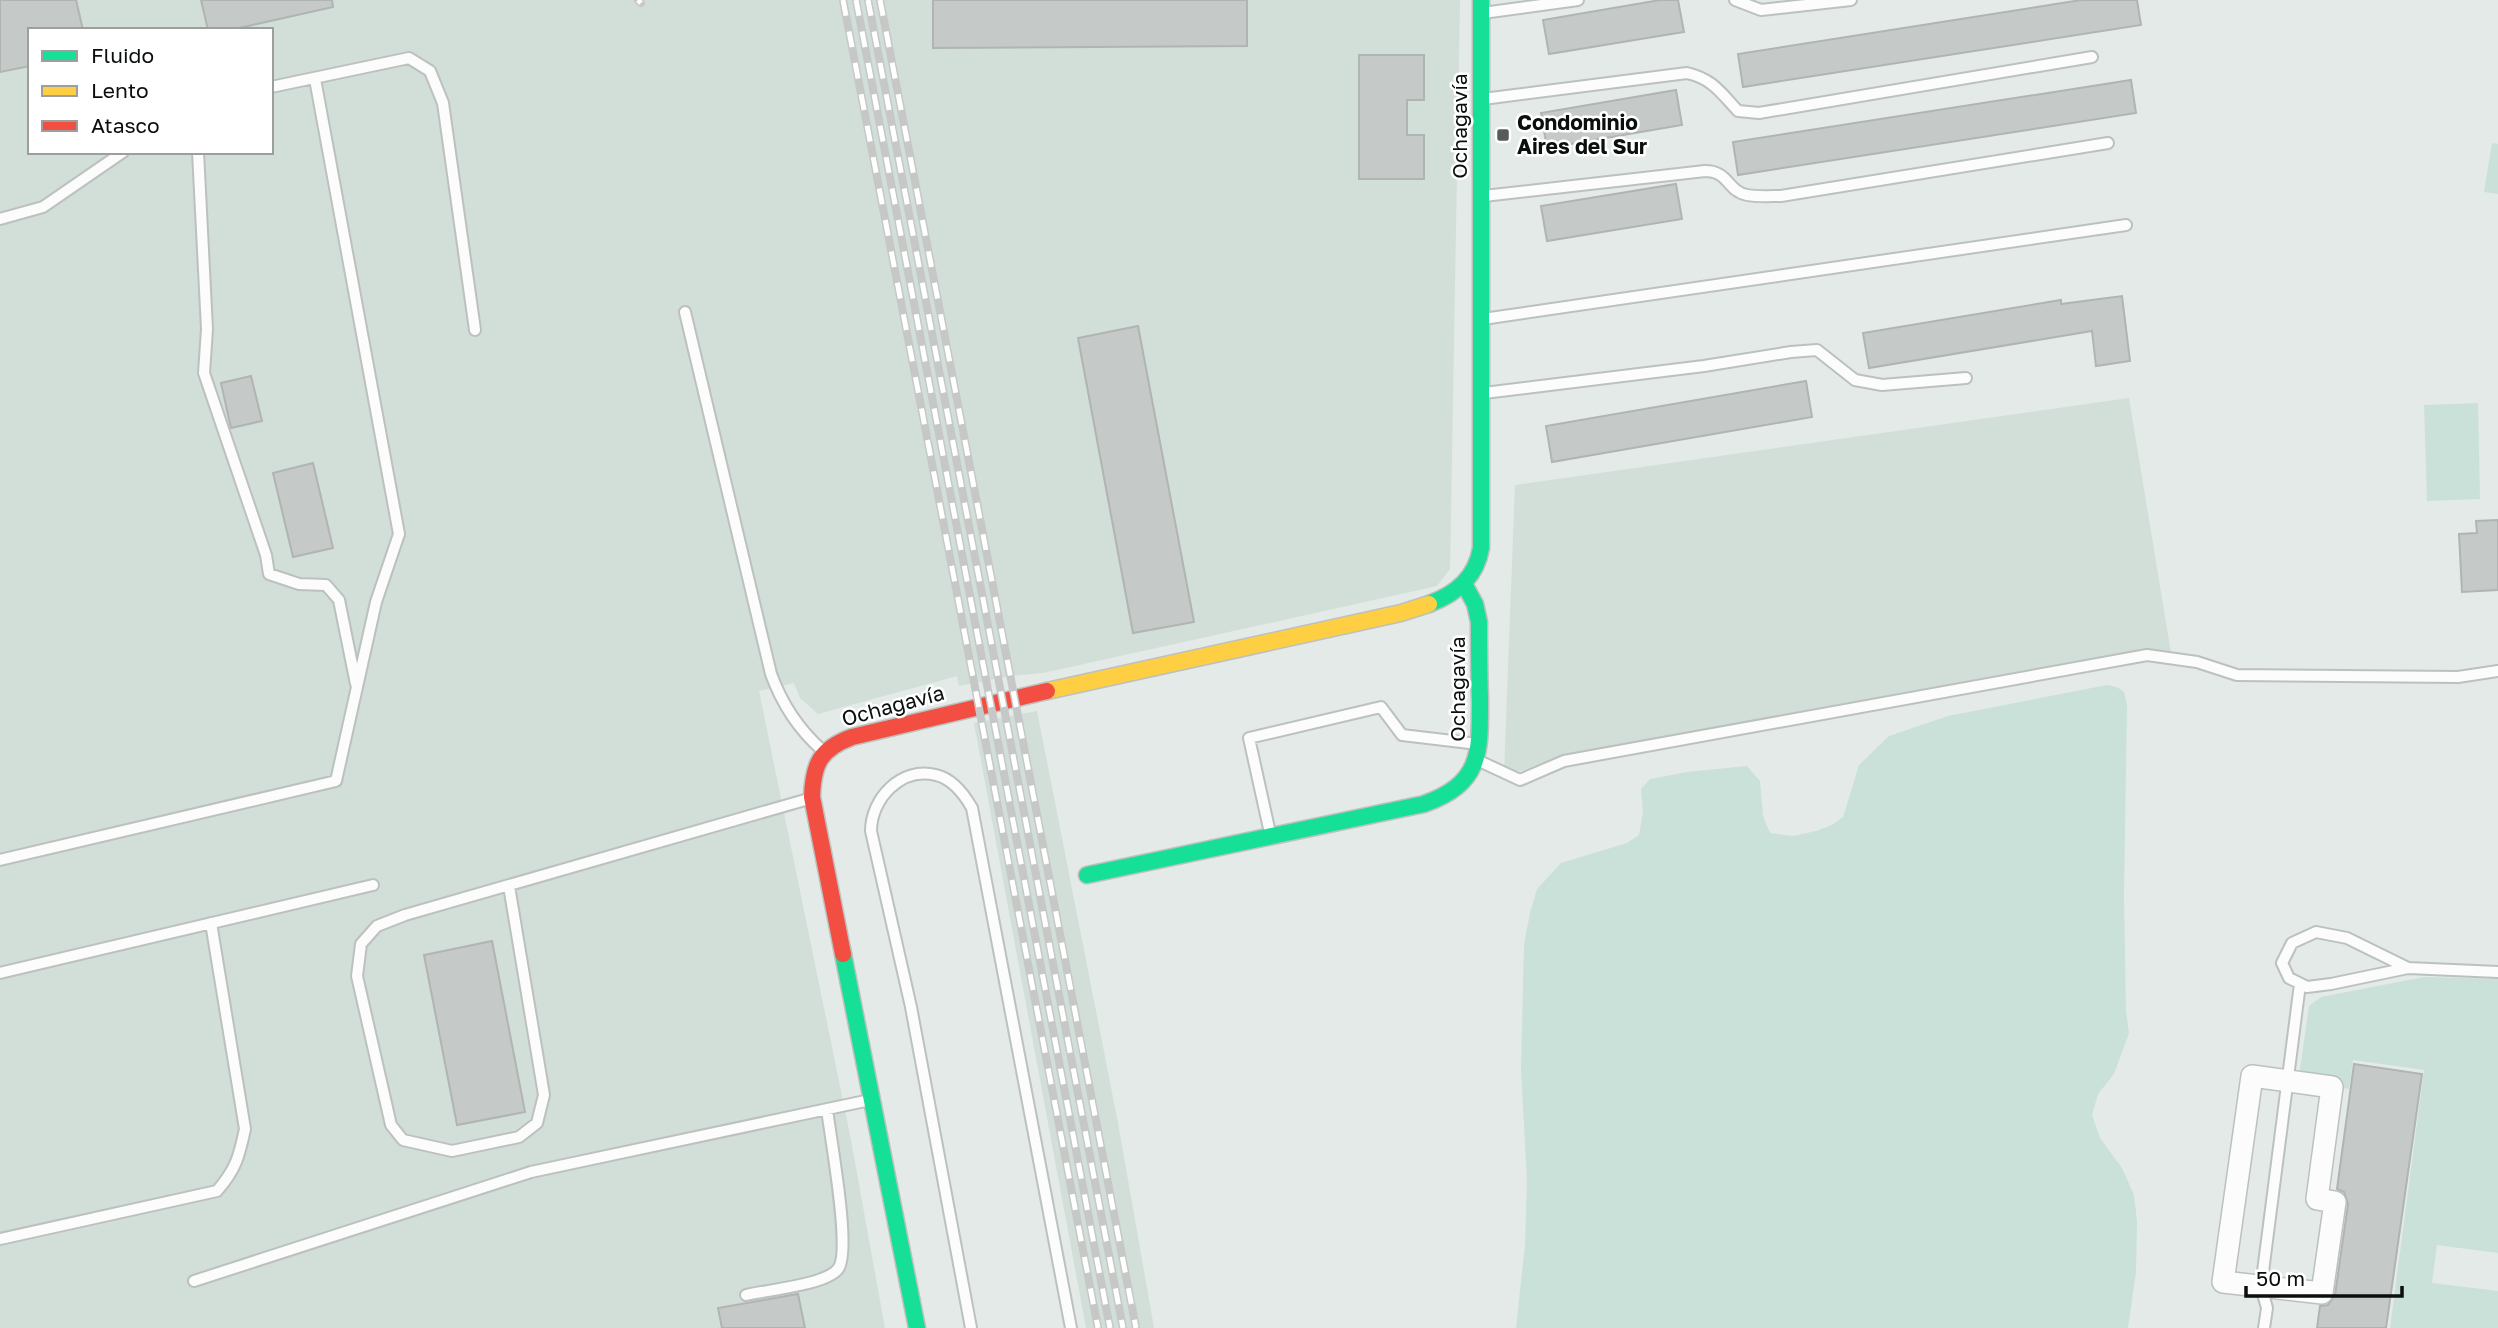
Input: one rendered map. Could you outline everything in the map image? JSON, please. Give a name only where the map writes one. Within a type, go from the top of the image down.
[{"type":"main road","name":"Ochagavía","points":[[917,1328],[812,797],[812,777],[818,760],[824,752],[852,737],[945,713],[1419,608],[1442,601],[1464,584],[1477,563],[1480,552],[1480,5]]},
{"type":"main road","name":"Ochagavía","points":[[1087,875],[1434,801],[1460,784],[1479,752],[1479,622],[1475,604],[1464,584]]},
{"type":"street","points":[[2252,1076],[2332,1087],[2317,1199],[2335,1202],[2322,1293],[2261,1287],[2223,1282],[2252,1076]]},
{"type":"lane","points":[[1480,5],[1578,0]]},
{"type":"lane","points":[[1735,0],[1761,10],[1851,0]]},
{"type":"lane","points":[[1480,99],[1687,73],[1702,77],[1716,86],[1738,111],[1759,113],[2092,57]]},
{"type":"lane","points":[[273,87],[409,58],[430,71],[443,103],[475,330]]},
{"type":"lane","points":[[0,860],[336,781],[376,602],[399,534],[315,79]]},
{"type":"lane","points":[[1481,197],[1705,171],[1716,171],[1724,176],[1733,188],[1746,195],[1781,196],[2108,143]]},
{"type":"lane","points":[[0,219],[43,207],[120,154]]},
{"type":"lane","points":[[198,154],[207,329],[204,373],[266,555],[270,574],[299,584],[326,585],[339,600],[358,691]]},
{"type":"lane","points":[[1480,319],[2126,225]]},
{"type":"lane","points":[[685,312],[771,674],[789,714],[799,728],[824,752]]},
{"type":"lane","points":[[1481,394],[1704,366],[1791,352],[1817,351],[1855,380],[1882,385],[1966,378]]},
{"type":"lane","points":[[1271,836],[1248,738],[1381,707],[1402,735],[1479,752],[1520,780],[1564,761],[2147,655],[2197,662],[2237,675],[2458,677],[2498,671]]},
{"type":"lane","points":[[971,1328],[911,1007],[871,831],[873,812],[883,793],[901,780],[923,774],[936,775],[947,780],[965,796],[972,808],[1071,1328]]},
{"type":"lane","points":[[509,886],[544,1095],[537,1123],[519,1137],[452,1151],[403,1140],[391,1125],[357,976],[361,944],[377,926],[405,915],[812,797]]},
{"type":"lane","points":[[0,973],[373,886]]},
{"type":"lane","points":[[0,1238],[217,1191],[232,1173],[245,1129],[211,923]]},
{"type":"lane","points":[[2408,968],[2347,939],[2316,932],[2292,943],[2282,963],[2289,978],[2306,987],[2408,968],[2498,972]]},
{"type":"lane","points":[[2264,1328],[2267,1308],[2261,1287],[2300,984]]},
{"type":"lane","points":[[194,1281],[531,1172],[872,1100]]},
{"type":"lane","points":[[746,1295],[822,1279],[838,1270],[842,1260],[844,1236],[827,1110]]},
{"type":"shaded area","points":[[0,0],[1460,0],[1450,569],[1437,586],[1043,673],[959,686],[957,676],[818,714],[800,698],[794,683],[759,691],[850,1135],[885,1328],[0,1328]]},
{"type":"shaded area","points":[[2129,398],[2171,653],[1504,774],[1515,485]]},
{"type":"shaded area","points":[[1037,711],[1118,1123],[1154,1328],[1086,1328],[974,723]]},
{"type":"green space","points":[[2492,143],[2498,144],[2498,194],[2484,192]]},
{"type":"green space","points":[[2478,403],[2480,499],[2427,501],[2424,405]]},
{"type":"green space","points":[[2107,685],[2124,692],[2127,705],[2124,896],[2126,1011],[2129,1033],[2114,1074],[2098,1094],[2092,1115],[2100,1138],[2122,1168],[2134,1195],[2137,1221],[2136,1272],[2128,1328],[1516,1328],[1525,1244],[1527,1182],[1521,1069],[1524,944],[1537,889],[1561,863],[1627,843],[1639,835],[1643,812],[1641,789],[1650,779],[1747,766],[1760,781],[1763,816],[1770,833],[1793,836],[1832,825],[1843,817],[1859,765],[1889,736],[1948,716]]},
{"type":"green space","points":[[2424,977],[2498,979],[2498,1253],[2437,1245],[2432,1283],[2498,1291],[2498,1328],[2390,1328],[2424,1070],[2353,1060],[2349,1089],[2298,1083],[2309,1006],[2321,997]]},
{"type":"building","points":[[0,0],[76,0],[83,28],[28,28],[28,66],[0,72]]},
{"type":"building","points":[[201,0],[332,0],[333,7],[239,28],[208,28]]},
{"type":"building","points":[[933,0],[1247,0],[1247,46],[933,48]]},
{"type":"building","points":[[1660,0],[1678,0],[1684,32],[1549,54],[1543,20]]},
{"type":"building","points":[[2081,0],[2137,0],[2141,25],[1743,87],[1738,54]]},
{"type":"building","points":[[1359,55],[1424,55],[1424,100],[1407,100],[1407,135],[1424,135],[1424,179],[1359,179]]},
{"type":"building","points":[[2131,80],[2136,113],[1738,175],[1733,142]]},
{"type":"building","points":[[1676,90],[1682,125],[1547,148],[1541,113]]},
{"type":"building","points":[[1676,184],[1682,219],[1547,241],[1541,206]]},
{"type":"building","points":[[2122,296],[2130,361],[2096,366],[2092,331],[1869,368],[1863,333],[2061,300],[2061,304]]},
{"type":"building","points":[[1138,326],[1194,622],[1133,633],[1078,338]]},
{"type":"building","points":[[251,376],[262,421],[231,428],[221,383]]},
{"type":"building","points":[[1806,381],[1812,417],[1552,462],[1546,426]]},
{"type":"building","points":[[313,463],[333,548],[293,557],[273,473]]},
{"type":"building","points":[[2498,520],[2498,590],[2462,592],[2459,534],[2477,533],[2476,521]]},
{"type":"building","points":[[492,941],[525,1112],[457,1125],[424,955]]},
{"type":"building","points":[[2354,1064],[2422,1074],[2386,1328],[2317,1328],[2320,1306],[2328,1305],[2335,1295],[2348,1204],[2344,1192],[2337,1189]]},
{"type":"building","points":[[798,1294],[805,1328],[722,1328],[718,1308]]},
{"type":"railway","points":[[638,0],[641,3]]},
{"type":"railway","points":[[843,0],[1098,1328]]},
{"type":"railway","points":[[856,0],[1110,1328]]},
{"type":"railway","points":[[868,0],[1123,1328]]},
{"type":"railway","points":[[880,0],[1136,1328]]},
{"type":"traffic: fast","points":[[1429,604],[1463,584],[1475,568],[1481,548],[1481,0]]},
{"type":"traffic: fast","points":[[1087,875],[1424,804],[1457,786],[1474,764],[1479,735],[1479,622],[1475,604],[1464,584]]},
{"type":"traffic: fast","points":[[843,954],[917,1328]]},
{"type":"traffic: slow","points":[[1047,691],[1401,613],[1429,604]]},
{"type":"traffic: jam","points":[[843,954],[812,797],[814,775],[820,759],[832,747],[852,737],[1047,691]]},
{"type":"place","name":"Condominio Aires del Sur","points":[[1503,135]]}]
